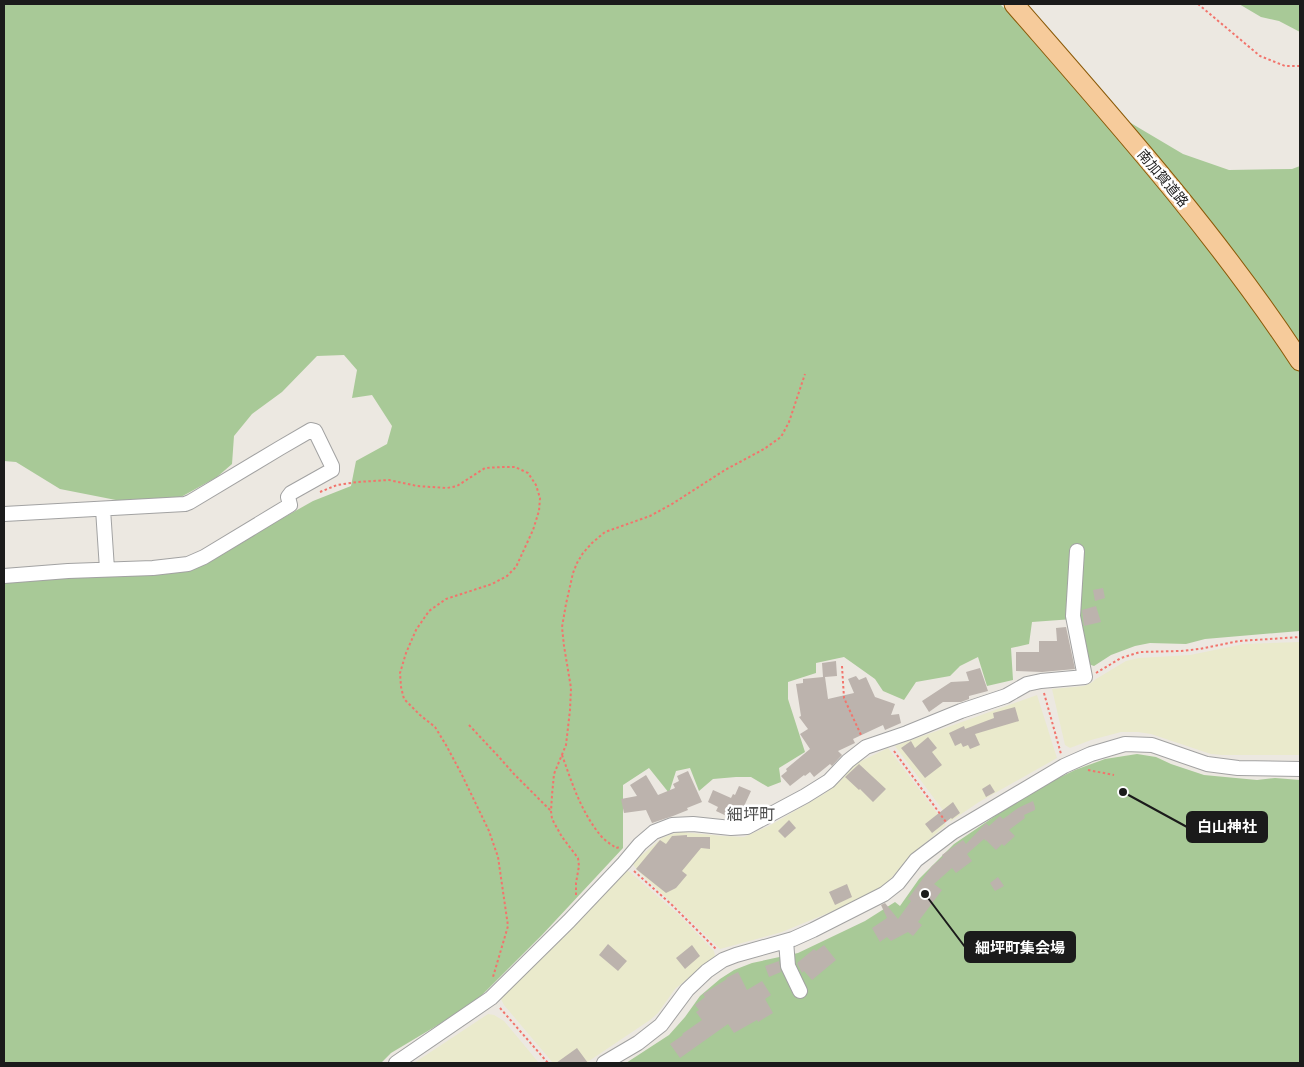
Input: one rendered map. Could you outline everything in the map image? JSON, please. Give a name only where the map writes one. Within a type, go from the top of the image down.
[{"type":"main road","name":"南加賀道路","points":[[1014,4],[1162,175],[1272,317],[1300,361]]},
{"type":"street","points":[[4,514],[184,504],[311,430],[315,431],[332,466],[332,470],[291,493],[288,497],[290,505],[204,557],[188,564],[153,568],[68,571],[4,576]]},
{"type":"street","points":[[103,509],[107,570]]},
{"type":"street","points":[[396,1063],[494,996],[654,832],[672,825],[693,824],[731,828],[747,826],[805,796],[829,781],[848,761],[866,747],[1006,696],[1027,684],[1085,677],[1073,616],[1078,551]]},
{"type":"street","points":[[604,1063],[638,1043],[661,1025],[686,990],[707,971],[723,960],[736,954],[786,941],[813,930],[884,894],[898,883],[916,860],[953,832],[1064,766],[1091,754],[1125,744],[1152,746],[1207,764],[1238,768],[1300,769]]},
{"type":"street","points":[[786,941],[788,966],[800,990]]},
{"type":"path","points":[[1198,4],[1260,56],[1285,66],[1300,66]]},
{"type":"path","points":[[584,904],[576,894],[578,858],[558,832],[552,819],[551,811],[554,774],[566,745],[571,688],[562,627],[573,573],[582,553],[604,532],[650,516],[781,437],[789,422],[806,374]]},
{"type":"path","points":[[316,494],[337,485],[389,480],[417,486],[447,488],[457,486],[485,468],[502,467],[515,467],[528,473],[536,485],[540,498],[539,511],[533,530],[516,567],[507,576],[492,584],[446,599],[429,611],[416,630],[400,672],[404,699],[435,727],[461,773],[489,831],[498,857],[508,926],[492,982],[494,996],[548,1063]]},
{"type":"path","points":[[1085,677],[1101,671],[1121,658],[1140,652],[1190,650],[1239,641],[1300,637]]},
{"type":"path","points":[[842,666],[844,698],[866,747]]},
{"type":"path","points":[[1041,681],[1064,766],[1114,775]]},
{"type":"path","points":[[469,726],[551,811]]},
{"type":"path","points":[[885,739],[953,832]]},
{"type":"path","points":[[562,754],[585,813],[601,837],[616,848],[627,844],[636,849]]},
{"type":"path","points":[[624,863],[672,905],[716,949],[723,960]]},
{"type":"green space","points":[[4,4],[1000,4],[1062,66],[1129,122],[1183,154],[1229,170],[1292,169],[1300,166],[1300,631],[1205,639],[1186,644],[1150,643],[1135,646],[1111,655],[1094,666],[1088,664],[1073,619],[1032,622],[1029,644],[1011,648],[1013,680],[987,686],[978,657],[960,666],[950,676],[916,682],[904,700],[883,691],[875,679],[844,657],[816,663],[816,673],[788,682],[788,699],[805,752],[779,768],[781,782],[768,787],[751,777],[713,779],[699,791],[690,768],[676,771],[669,793],[649,768],[623,785],[623,848],[542,935],[473,1004],[391,1053],[381,1063],[4,1063],[4,581],[32,577],[109,577],[191,570],[313,501],[351,486],[356,461],[387,444],[392,426],[372,395],[352,398],[357,370],[344,355],[317,356],[282,392],[252,414],[234,436],[232,464],[217,477],[181,497],[121,501],[60,489],[16,462],[4,461]]},
{"type":"green space","points":[[1239,4],[1300,4],[1300,32],[1279,21],[1261,17]]},
{"type":"green space","points":[[1300,642],[1300,755],[1211,754],[1151,734],[1138,732],[1121,732],[1070,748],[1065,745],[1052,689],[1084,686],[1126,661],[1139,658],[1190,655],[1244,644]]},
{"type":"green space","points":[[1037,695],[1057,758],[979,802],[951,821],[895,746]]},
{"type":"green space","points":[[888,748],[946,825],[910,856],[887,883],[867,897],[782,932],[720,949],[633,864],[633,860],[662,838],[672,834],[681,832],[744,837],[769,826],[824,794],[840,781],[855,764]]},
{"type":"green space","points":[[1137,754],[1156,757],[1204,775],[1257,780],[1275,778],[1300,780],[1300,1063],[626,1063],[669,1035],[700,996],[734,970],[752,963],[798,953],[865,921],[895,902],[900,906],[919,879],[954,844],[1032,791],[1075,770],[1105,759]]},
{"type":"green space","points":[[624,870],[630,872],[679,915],[714,951],[715,956],[675,989],[658,1013],[650,1020],[586,1063],[553,1063],[501,999]]},
{"type":"green space","points":[[488,1014],[504,1021],[539,1063],[414,1063]]},
{"type":"building","points":[[1103,588],[1105,598],[1095,601],[1093,590]]},
{"type":"building","points":[[1096,606],[1101,622],[1084,626],[1082,610]]},
{"type":"building","points":[[1066,627],[1075,669],[1042,672],[1016,671],[1016,652],[1039,652],[1039,641],[1057,641],[1056,628]]},
{"type":"building","points":[[836,661],[837,676],[825,677],[828,699],[854,693],[848,679],[856,676],[859,680],[866,677],[875,697],[895,704],[891,715],[899,714],[901,723],[885,730],[883,725],[853,739],[855,743],[838,751],[842,755],[832,766],[830,764],[814,777],[810,772],[790,786],[781,776],[787,771],[786,769],[810,749],[800,734],[808,729],[799,717],[801,716],[796,684],[803,683],[803,679],[823,677],[822,663]]},
{"type":"building","points":[[980,668],[988,691],[969,696],[969,699],[961,702],[943,702],[929,712],[922,701],[951,682],[969,681],[966,672]]},
{"type":"building","points":[[1015,707],[1019,721],[975,734],[980,745],[970,749],[968,745],[963,747],[961,743],[955,746],[949,733],[964,726],[965,729],[994,718],[993,713]]},
{"type":"building","points":[[928,737],[937,748],[932,752],[942,765],[925,778],[901,748],[911,741],[915,748]]},
{"type":"building","points":[[859,764],[886,789],[873,802],[845,777]]},
{"type":"building","points":[[688,771],[702,802],[687,808],[688,810],[652,823],[646,810],[624,813],[621,799],[637,796],[630,785],[646,775],[658,795],[675,788],[673,784],[679,781],[677,776]]},
{"type":"building","points":[[990,784],[995,792],[986,797],[982,789]]},
{"type":"building","points":[[739,786],[751,791],[740,815],[733,812],[731,818],[716,811],[718,807],[708,802],[713,790],[731,798],[733,794],[735,795]]},
{"type":"building","points":[[1033,801],[1035,810],[1024,815],[1025,818],[1009,830],[1015,836],[1004,846],[1002,844],[996,850],[984,839],[967,854],[972,861],[956,873],[952,868],[934,884],[942,890],[918,922],[922,925],[913,936],[908,932],[891,941],[887,937],[880,942],[872,928],[887,918],[881,905],[885,903],[898,919],[911,901],[908,899],[932,866],[943,857],[942,855],[963,840],[966,844],[986,823],[989,826],[1000,816],[1003,819],[1018,808]]},
{"type":"building","points":[[953,802],[960,813],[932,833],[925,824]]},
{"type":"building","points":[[789,820],[796,828],[785,838],[778,831]]},
{"type":"building","points":[[687,835],[687,837],[710,837],[710,849],[701,848],[682,871],[687,875],[676,888],[666,893],[636,869],[660,840],[666,844],[672,836]]},
{"type":"building","points":[[998,877],[1004,886],[995,891],[990,883]]},
{"type":"building","points":[[847,884],[852,897],[835,905],[829,892]]},
{"type":"building","points":[[608,944],[627,961],[618,971],[599,955]]},
{"type":"building","points":[[692,945],[700,956],[685,969],[676,958]]},
{"type":"building","points":[[824,945],[836,960],[812,980],[804,971],[802,973],[797,963],[814,949],[816,951]]},
{"type":"building","points":[[779,961],[781,972],[769,977],[765,966]]},
{"type":"building","points":[[738,972],[747,990],[762,981],[771,995],[765,999],[773,1013],[734,1033],[728,1024],[680,1058],[670,1044],[702,1020],[696,1012],[699,1010],[695,1005],[705,997],[703,994]]},
{"type":"building","points":[[577,1048],[588,1063],[556,1063]]},
{"type":"place","name":"白山神社","points":[[1123,792]]},
{"type":"place","name":"細坪町集会場","points":[[925,894]]},
{"type":"district","name":"細坪町","points":[[751,814]]}]
